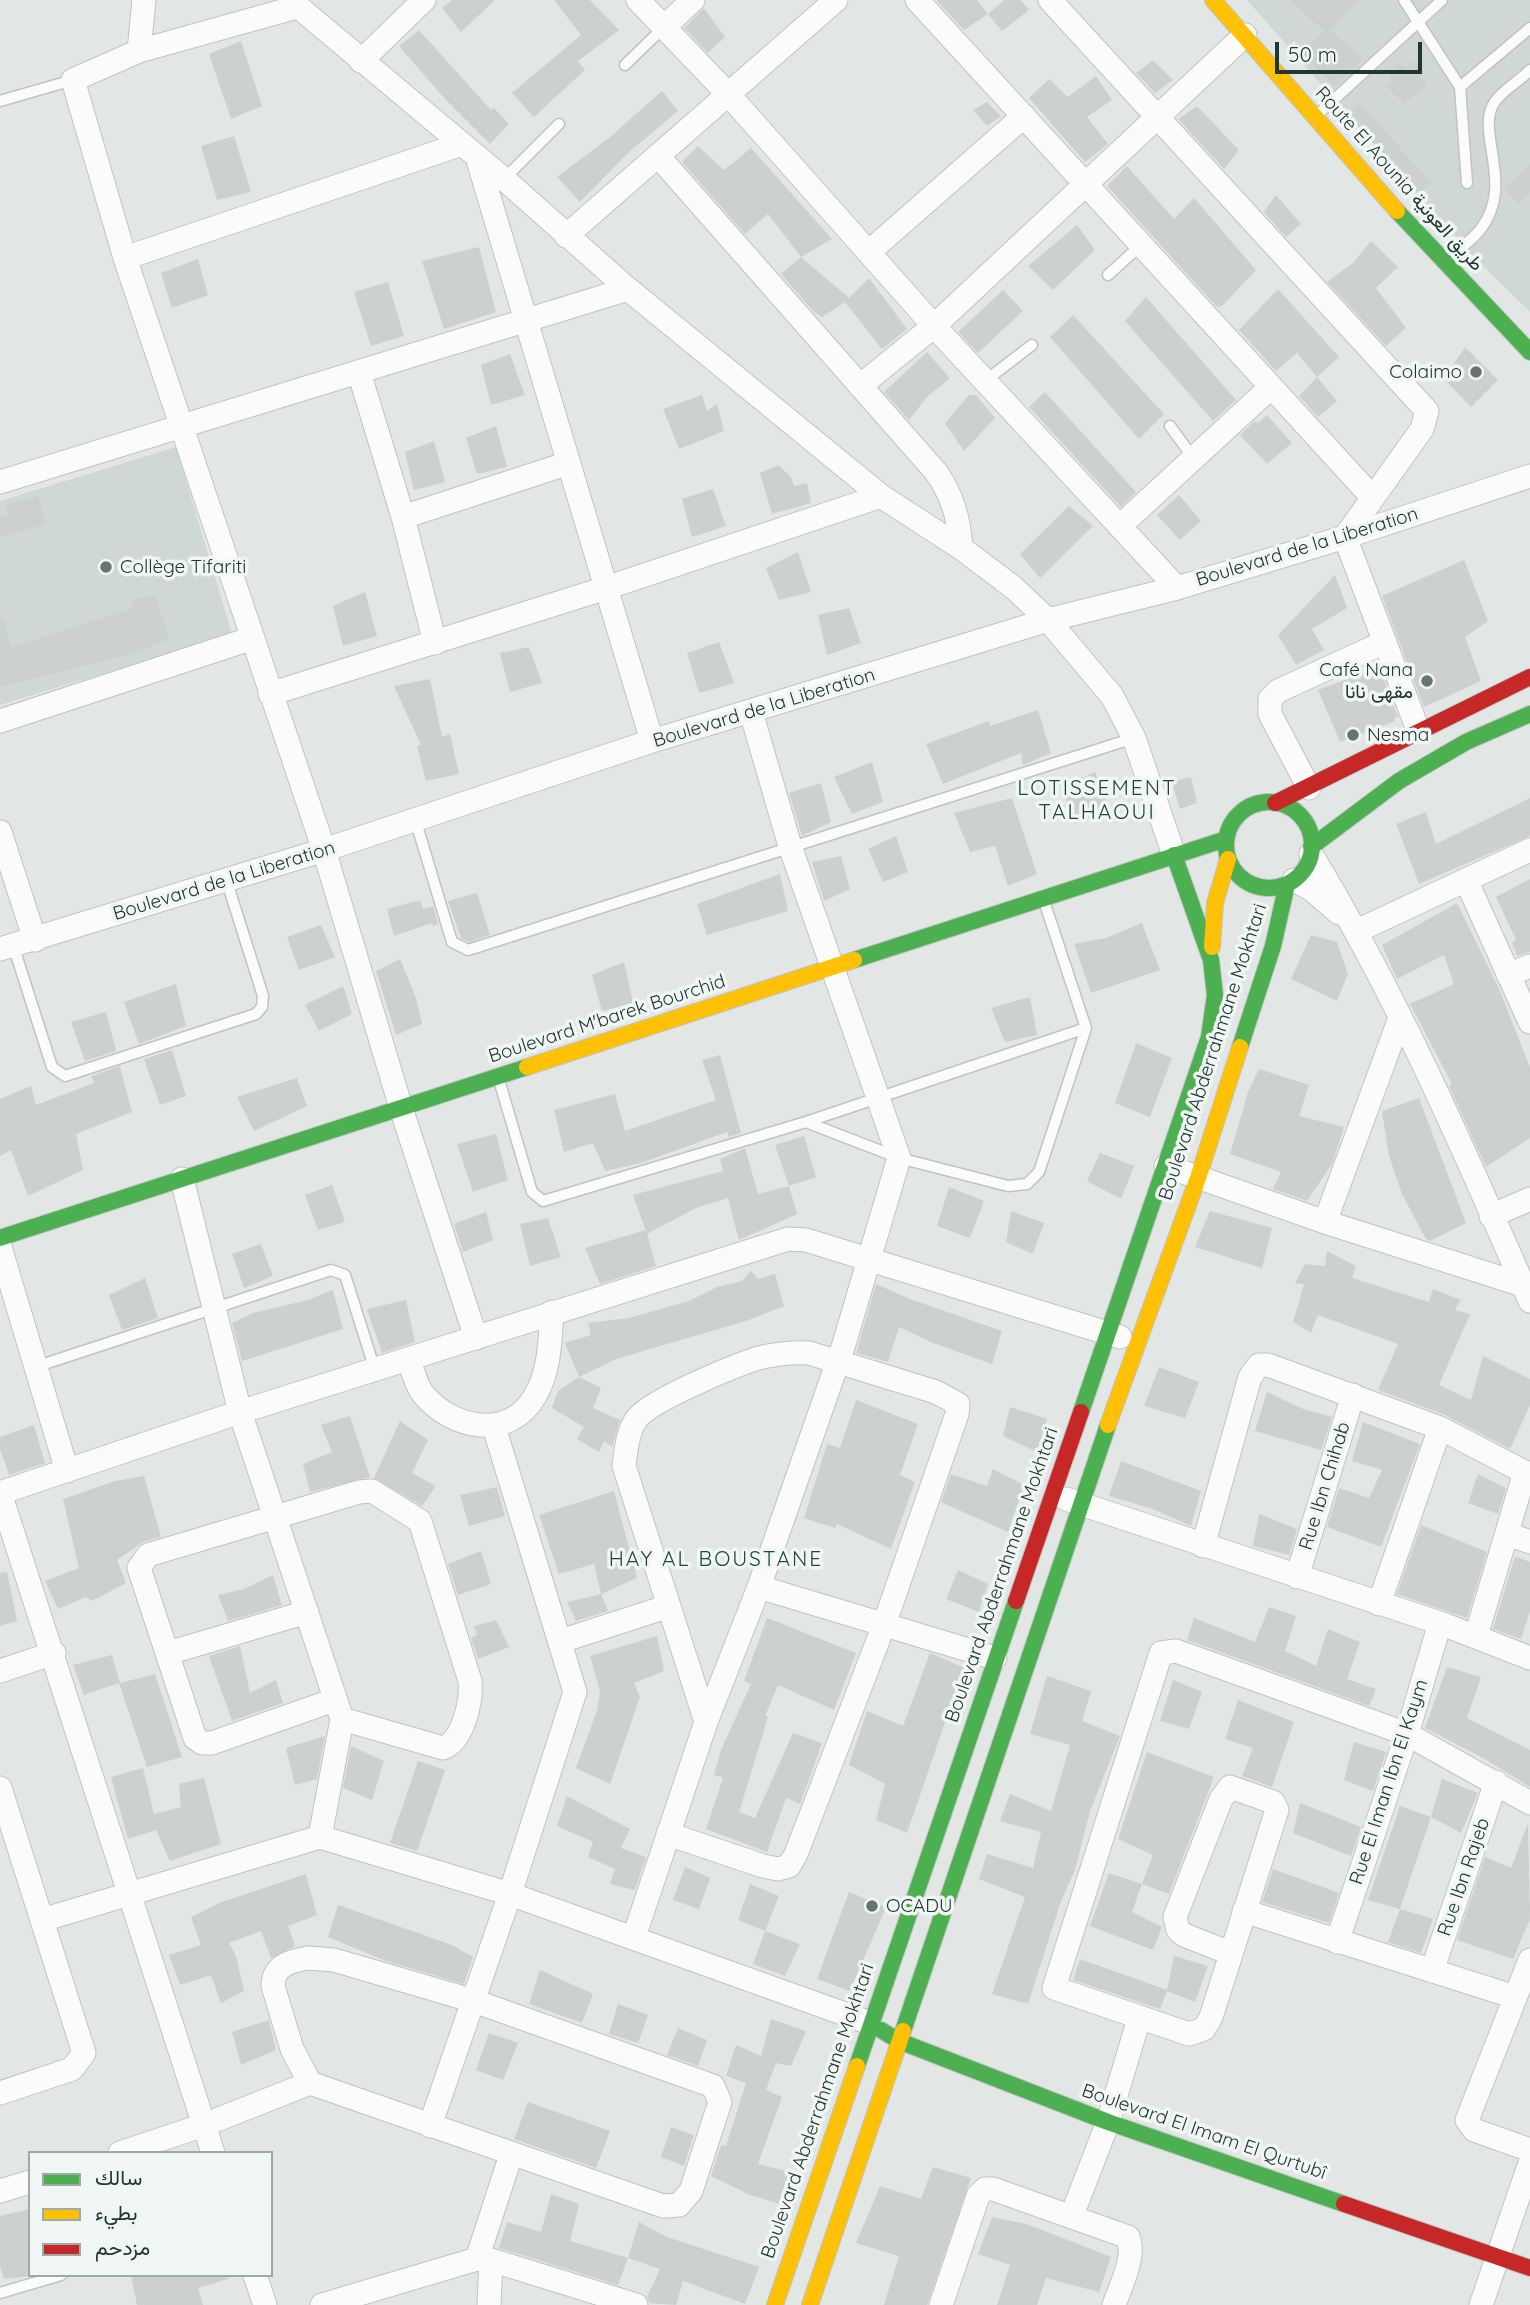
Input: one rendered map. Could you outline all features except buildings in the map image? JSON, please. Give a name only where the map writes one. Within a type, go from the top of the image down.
[{"type":"main road","name":"Route El Aounia طريق العونية","points":[[1213,0],[1444,263],[1530,352]]},
{"type":"main road","points":[[1212,960],[1215,903],[1228,859],[1226,839],[1235,819],[1243,811],[1253,806],[1275,803],[1309,788],[1418,730],[1530,677]]},
{"type":"main road","points":[[1452,714],[1466,742]]},
{"type":"main road","points":[[1311,850],[1399,781],[1466,742],[1530,714]]},
{"type":"main road","points":[[1228,859],[1241,879],[1252,885],[1275,888],[1290,882],[1305,868],[1311,850],[1305,823],[1297,814],[1275,803]]},
{"type":"main road","name":"Boulevard M'barek Bourchid","points":[[0,1238],[498,1075],[1044,901],[1226,839]]},
{"type":"main road","name":"Boulevard Abderrahmane Mokhtari","points":[[775,2305],[1209,1037],[1215,995],[1212,960],[1174,856]]},
{"type":"main road","name":"Boulevard Abderrahmane Mokhtari","points":[[810,2305],[1136,1342],[1198,1178],[1273,946],[1290,882]]},
{"type":"main road","name":"Boulevard El Imam El Qurtubî","points":[[870,2023],[899,2041],[1108,2122],[1530,2268]]},
{"type":"street","points":[[139,51],[144,0]]},
{"type":"street","points":[[361,61],[424,0]]},
{"type":"street","points":[[638,0],[728,94],[934,326],[1177,587]]},
{"type":"street","points":[[663,28],[693,0]]},
{"type":"street","points":[[566,236],[835,0]]},
{"type":"street","points":[[917,0],[1373,498]]},
{"type":"street","points":[[1050,0],[1427,411],[1422,429],[1345,537],[1418,730]]},
{"type":"street","points":[[476,1338],[401,1108],[324,850],[125,258],[73,80],[139,51],[294,3],[504,179],[628,289],[881,496],[961,548],[1014,588],[1048,620],[1112,696],[1134,738],[1174,856]]},
{"type":"street","points":[[860,386],[934,326],[1245,35]]},
{"type":"street","points":[[870,251],[1024,116]]},
{"type":"street","points":[[125,258],[470,150]]},
{"type":"street","points":[[470,150],[569,463],[652,741]]},
{"type":"street","points":[[659,157],[949,490],[956,512],[961,548]]},
{"type":"street","points":[[0,482],[628,289]]},
{"type":"street","points":[[359,372],[403,517],[435,643]]},
{"type":"street","points":[[1120,526],[1270,388]]},
{"type":"street","points":[[403,517],[569,463]]},
{"type":"street","name":"Boulevard de la Liberation","points":[[6,947],[324,850],[652,741],[1048,620],[1177,587],[1345,537],[1530,475]]},
{"type":"street","points":[[270,694],[606,588],[881,496]]},
{"type":"street","points":[[0,721],[253,638]]},
{"type":"street","points":[[1309,788],[1270,714],[1270,699],[1278,691],[1385,642]]},
{"type":"street","points":[[634,1937],[706,1722],[759,1587],[871,1261],[899,1158],[790,846],[751,712]]},
{"type":"street","points":[[0,832],[35,940]]},
{"type":"street","points":[[1311,850],[1356,928],[1400,1018],[1526,1293]]},
{"type":"street","points":[[1356,928],[1530,850]]},
{"type":"street","points":[[1466,880],[1530,1022]]},
{"type":"street","points":[[1290,882],[1311,889],[1356,928]]},
{"type":"street","points":[[1508,975],[1530,965]]},
{"type":"street","points":[[1325,1222],[1400,1018]]},
{"type":"street","points":[[1166,1166],[1526,1293]]},
{"type":"street","points":[[182,1179],[240,1412],[338,1710],[320,1837]]},
{"type":"street","points":[[1491,1216],[1530,1199]]},
{"type":"street","points":[[212,2151],[54,1653],[0,1493],[240,1412],[788,1239],[806,1240],[1136,1342]]},
{"type":"street","points":[[0,1247],[38,1366],[66,1471]]},
{"type":"street","points":[[408,1359],[421,1392],[439,1409],[462,1422],[494,1427],[517,1415],[534,1398],[544,1379],[552,1312]]},
{"type":"street","points":[[668,1834],[764,1866],[778,1869],[789,1866],[796,1854],[884,1625],[957,1415],[958,1404],[936,1392],[809,1353],[788,1352],[756,1359],[656,1403],[636,1419],[627,1442],[624,1466],[706,1722]]},
{"type":"street","points":[[1203,1546],[1250,1377],[1254,1368],[1268,1365],[1440,1428],[1527,1474],[1476,1636]]},
{"type":"street","name":"Rue Ibn Chihab","points":[[1297,1577],[1353,1395]]},
{"type":"street","points":[[429,2126],[510,1894],[575,1692],[494,1427]]},
{"type":"street","points":[[1379,1604],[1440,1428]]},
{"type":"street","points":[[359,1492],[372,1492],[415,1517],[424,1527],[470,1681],[470,1700],[456,1740],[443,1748],[338,1710],[212,1743],[202,1743],[195,1738],[169,1653],[139,1568],[148,1555],[359,1492]]},
{"type":"street","points":[[1053,1494],[1082,1506],[1440,1623],[1530,1658]]},
{"type":"street","points":[[1507,1534],[1530,1542]]},
{"type":"street","points":[[759,1587],[995,1658]]},
{"type":"street","points":[[561,1641],[669,1606]]},
{"type":"street","points":[[169,1653],[307,1612]]},
{"type":"street","name":"Rue El Iman Ibn El Kaym","points":[[1337,1941],[1407,1734],[1440,1623]]},
{"type":"street","points":[[1230,1953],[1184,1934],[1178,1930],[1175,1917],[1221,1799],[1230,1787],[1273,1802],[1277,1810],[1211,2017],[1199,2033],[1189,2034],[1058,1991],[1054,1982],[1161,1653],[1176,1651],[1407,1734],[1530,1803]]},
{"type":"street","points":[[0,1671],[54,1653]]},
{"type":"street","name":"Rue Ibn Rajeb","points":[[1432,1971],[1496,1782]]},
{"type":"street","points":[[0,1788],[84,2053],[72,2069],[0,2093]]},
{"type":"street","points":[[42,1920],[320,1837],[510,1894],[870,2023]]},
{"type":"street","points":[[1244,1912],[1515,1997]]},
{"type":"street","points":[[126,2151],[205,2126],[310,2083],[511,2155],[663,2206],[676,2206],[691,2191],[720,2102],[720,2095],[713,2086],[696,2078],[474,2001],[334,1960],[308,1958],[282,1966],[273,1976],[273,1986],[292,2049],[310,2083]]},
{"type":"street","points":[[1530,1960],[1467,2119],[1474,2130],[1530,2150]]},
{"type":"street","points":[[1072,2215],[1108,2122],[1139,2019]]},
{"type":"street","points":[[489,2305],[484,2260],[511,2155]]},
{"type":"street","points":[[1481,2305],[1530,2164]]},
{"type":"street","points":[[0,2191],[28,2183]]},
{"type":"street","points":[[941,2305],[978,2196],[985,2189],[1072,2215],[1128,2237],[1130,2256],[1114,2305]]},
{"type":"street","points":[[322,2305],[484,2260],[636,2305]]},
{"type":"street","points":[[256,2277],[265,2305]]},
{"type":"lane","points":[[1404,0],[1460,87],[1467,183]]},
{"type":"lane","points":[[1315,117],[1442,0]]},
{"type":"lane","points":[[625,65],[663,28]]},
{"type":"lane","points":[[1460,87],[1530,28]]},
{"type":"lane","points":[[1444,263],[1480,229],[1491,208],[1497,181],[1488,116],[1494,103],[1529,72]]},
{"type":"lane","points":[[0,101],[73,80]]},
{"type":"lane","points":[[504,179],[559,124]]},
{"type":"lane","points":[[1108,275],[1142,244]]},
{"type":"lane","points":[[985,381],[1032,345]]},
{"type":"lane","points":[[1170,426],[1194,459]]},
{"type":"lane","points":[[415,819],[452,942],[468,950],[1134,738]]},
{"type":"lane","points":[[6,947],[52,1067],[65,1076],[256,1014],[262,1007],[263,996],[226,879]]},
{"type":"lane","points":[[806,1122],[899,1158],[1008,1186],[1027,1184],[1039,1172],[1086,1028],[1044,901]]},
{"type":"lane","points":[[498,1075],[532,1192],[543,1200],[806,1122],[1086,1028]]},
{"type":"lane","points":[[38,1366],[331,1270],[345,1275],[374,1370]]},
{"type":"lane","points":[[0,2293],[54,2277]]},
{"type":"shaded area","points":[[1247,0],[1530,0],[1530,312],[1470,253]]},
{"type":"shaded area","name":"Collège Tifariti","points":[[176,447],[232,634],[0,705],[0,501]]},
{"type":"traffic: fast","points":[[1397,211],[1530,352]]},
{"type":"traffic: fast","points":[[1311,847],[1399,781],[1466,742],[1530,714]]},
{"type":"traffic: fast","points":[[1269,802],[1285,806],[1299,815],[1308,829],[1312,845],[1308,861],[1299,875],[1285,884],[1269,888],[1253,884],[1239,875],[1230,861],[1226,845],[1230,829],[1239,815],[1253,806],[1269,802]]},
{"type":"traffic: fast","points":[[854,960],[1226,839]]},
{"type":"traffic: fast","points":[[1081,1412],[1209,1037],[1215,995],[1211,960],[1174,855]]},
{"type":"traffic: fast","points":[[1240,1047],[1273,946],[1287,884]]},
{"type":"traffic: fast","points":[[0,1238],[527,1067]]},
{"type":"traffic: fast","points":[[903,2031],[1108,1425]]},
{"type":"traffic: fast","points":[[857,2066],[1016,1601]]},
{"type":"traffic: fast","points":[[881,2030],[899,2041],[1108,2122],[1344,2204]]},
{"type":"traffic: slow","points":[[1213,0],[1397,211]]},
{"type":"traffic: slow","points":[[1212,947],[1215,903],[1228,859]]},
{"type":"traffic: slow","points":[[527,1067],[854,960]]},
{"type":"traffic: slow","points":[[1108,1425],[1198,1178],[1240,1047]]},
{"type":"traffic: slow","points":[[810,2305],[903,2031]]},
{"type":"traffic: slow","points":[[775,2305],[857,2066]]},
{"type":"traffic: jam","points":[[1275,803],[1530,677]]},
{"type":"traffic: jam","points":[[1016,1601],[1081,1412]]},
{"type":"traffic: jam","points":[[1344,2204],[1530,2268]]},
{"type":"place","name":"Colaimo","points":[[1476,372]]},
{"type":"place","name":"Collège Tifariti","points":[[106,567]]},
{"type":"place","name":"Café Nana مقهى نانا","points":[[1427,681]]},
{"type":"place","name":"Nesma","points":[[1353,735]]},
{"type":"place","name":"OCADU","points":[[872,1906]]},
{"type":"district","name":"LOTISSEMENT TALHAOUI","points":[[1097,801]]},
{"type":"district","name":"HAY AL BOUSTANE","points":[[716,1560]]}]
